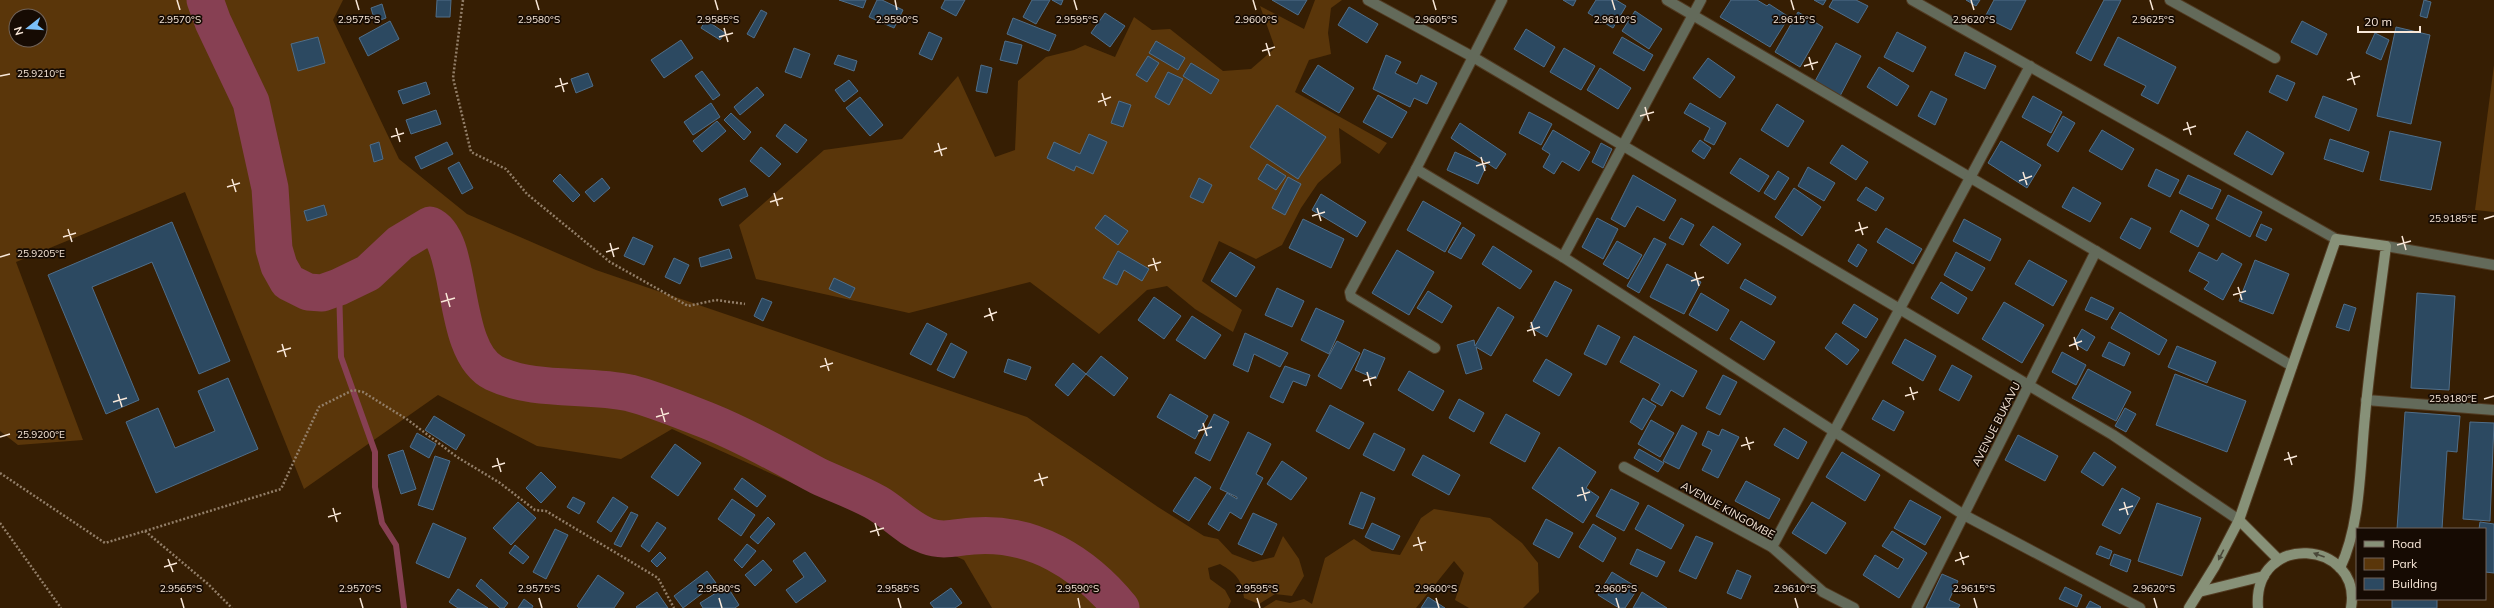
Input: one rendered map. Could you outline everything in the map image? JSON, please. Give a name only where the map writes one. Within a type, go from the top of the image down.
[{"type":"street","points":[[1368,0],[1473,58],[2114,435],[2239,520],[2279,560]]},
{"type":"street","points":[[1435,348],[1350,295],[1502,0]]},
{"type":"street","points":[[1667,0],[2292,366]]},
{"type":"street","points":[[1563,257],[1701,0]]},
{"type":"street","points":[[1912,0],[2336,239],[2386,246],[2494,265]]},
{"type":"street","points":[[2170,0],[2275,58]]},
{"type":"street","points":[[1772,547],[2030,66]]},
{"type":"street","points":[[1416,169],[1563,257],[1964,515],[2140,608]]},
{"type":"street","points":[[2189,608],[2216,566],[2239,520],[2336,239]]},
{"type":"street","points":[[2340,568],[2348,552],[2352,536],[2366,400],[2386,246]]},
{"type":"street","name":"AVENUE BUKAVU","points":[[1917,608],[2096,251]]},
{"type":"street","points":[[2366,400],[2494,410]]},
{"type":"street","name":"AVENUE KINGOMBE","points":[[1624,467],[1772,547],[1823,592],[1854,608]]},
{"type":"street","points":[[2258,608],[2259,587],[2264,576],[2279,560],[2288,555],[2311,553],[2322,555],[2340,568],[2350,588],[2350,608]]},
{"type":"street","points":[[2199,592],[2264,576]]},
{"type":"path","points":[[463,0],[452,78],[471,152],[506,169],[527,194],[610,262],[688,306],[716,300],[745,304]]},
{"type":"path","points":[[0,473],[104,543],[281,489],[319,407],[353,390],[363,392],[408,420],[457,457],[500,483],[535,510],[546,511],[658,578],[674,608]]},
{"type":"path","points":[[0,523],[61,608]]},
{"type":"path","points":[[144,531],[208,584],[232,608]]},
{"type":"green space","points":[[0,0],[343,0],[333,20],[399,159],[467,214],[596,270],[1027,417],[1158,507],[1204,536],[1218,539],[1232,554],[1253,562],[1274,557],[1283,536],[1299,559],[1304,576],[1292,596],[1275,594],[1259,604],[1244,598],[1240,582],[1230,571],[1220,564],[1208,568],[1210,579],[1225,590],[1231,601],[1228,608],[992,608],[964,560],[672,429],[621,459],[537,446],[438,395],[304,489],[185,192],[16,262],[83,440],[18,445],[0,431]]},
{"type":"green space","points":[[1315,0],[1342,0],[1331,8],[1328,33],[1331,54],[1309,60],[1295,92],[1387,143],[1379,154],[1339,128],[1341,163],[1318,183],[1301,208],[1282,245],[1256,259],[1219,241],[1202,281],[1242,310],[1233,332],[1195,309],[1167,286],[1147,290],[1099,334],[1030,282],[909,313],[756,279],[739,225],[824,150],[902,139],[958,76],[995,157],[1015,150],[1018,81],[1046,57],[1074,50],[1085,45],[1115,57],[1134,17],[1152,30],[1170,29],[1223,71],[1251,69],[1275,48],[1260,6],[1304,29]]},
{"type":"green space","points":[[2494,65],[2494,212],[2475,210]]},
{"type":"green space","points":[[1434,509],[1490,518],[1522,543],[1538,563],[1539,592],[1523,608],[1469,608],[1455,600],[1464,573],[1454,561],[1416,608],[1263,608],[1276,600],[1290,603],[1304,599],[1312,604],[1325,558],[1354,539],[1372,551],[1400,555],[1421,518]]},
{"type":"building","points":[[437,0],[451,0],[450,17],[436,17]]},
{"type":"building","points":[[839,0],[866,0],[863,8]]},
{"type":"building","points":[[877,0],[882,0],[903,10],[894,28],[869,17]]},
{"type":"building","points":[[945,0],[965,0],[956,16],[941,8]]},
{"type":"building","points":[[1032,0],[1050,0],[1036,24],[1023,17]]},
{"type":"building","points":[[1052,0],[1063,0],[1061,5]]},
{"type":"building","points":[[1272,0],[1307,0],[1298,15]]},
{"type":"building","points":[[1563,0],[1576,0],[1573,6]]},
{"type":"building","points":[[1596,0],[1616,0],[1626,6],[1613,28],[1588,13]]},
{"type":"building","points":[[1731,0],[1757,0],[1767,6],[1769,4],[1789,17],[1770,47],[1720,17]]},
{"type":"building","points":[[1814,0],[1826,0],[1823,5]]},
{"type":"building","points":[[1833,0],[1856,0],[1868,6],[1858,23],[1829,7]]},
{"type":"building","points":[[1966,0],[1980,0],[1976,6]]},
{"type":"building","points":[[1994,0],[2026,0],[2011,30],[1985,17]]},
{"type":"building","points":[[2104,0],[2121,0],[2091,61],[2076,53]]},
{"type":"building","points":[[2424,0],[2431,2],[2427,18],[2420,16]]},
{"type":"building","points":[[382,4],[386,18],[375,22],[371,8]]},
{"type":"building","points":[[1349,7],[1378,24],[1367,43],[1338,25]]},
{"type":"building","points":[[761,10],[767,13],[754,38],[747,34]]},
{"type":"building","points":[[1635,11],[1662,29],[1649,49],[1622,31]]},
{"type":"building","points":[[1798,12],[1823,27],[1800,67],[1775,52]]},
{"type":"building","points":[[1105,13],[1125,26],[1110,47],[1091,33]]},
{"type":"building","points":[[1013,18],[1056,35],[1049,51],[1007,34]]},
{"type":"building","points":[[706,20],[725,33],[720,40],[701,28]]},
{"type":"building","points":[[390,21],[399,39],[368,56],[359,38]]},
{"type":"building","points":[[2302,21],[2327,34],[2317,55],[2291,42]]},
{"type":"building","points":[[2396,27],[2430,35],[2411,124],[2377,116]]},
{"type":"building","points":[[1526,29],[1555,47],[1544,67],[1514,49]]},
{"type":"building","points":[[929,32],[942,38],[932,60],[919,54]]},
{"type":"building","points":[[1897,32],[1926,47],[1913,72],[1884,57]]},
{"type":"building","points":[[2375,33],[2389,40],[2381,60],[2366,53]]},
{"type":"building","points":[[318,37],[325,63],[298,71],[291,44]]},
{"type":"building","points":[[1622,37],[1653,55],[1644,71],[1613,53]]},
{"type":"building","points":[[2118,37],[2176,67],[2158,104],[2141,95],[2146,86],[2104,65]]},
{"type":"building","points":[[681,40],[693,58],[664,78],[651,60]]},
{"type":"building","points":[[1005,41],[1022,45],[1017,64],[1000,60]]},
{"type":"building","points":[[1156,41],[1185,58],[1178,70],[1149,53]]},
{"type":"building","points":[[1836,43],[1861,56],[1840,96],[1814,83]]},
{"type":"building","points":[[794,48],[810,54],[801,78],[785,72]]},
{"type":"building","points":[[1564,48],[1595,66],[1581,90],[1550,72]]},
{"type":"building","points":[[1965,52],[1996,66],[1985,89],[1955,75]]},
{"type":"building","points":[[838,55],[857,61],[854,71],[834,64]]},
{"type":"building","points":[[1386,55],[1401,62],[1395,73],[1417,84],[1421,75],[1437,83],[1427,104],[1414,98],[1410,107],[1373,89]]},
{"type":"building","points":[[1148,56],[1159,63],[1147,82],[1136,75]]},
{"type":"building","points":[[1708,58],[1735,77],[1720,98],[1693,78]]},
{"type":"building","points":[[1191,63],[1219,80],[1211,94],[1183,76]]},
{"type":"building","points":[[981,65],[992,68],[987,93],[976,91]]},
{"type":"building","points":[[1318,65],[1354,88],[1339,113],[1302,91]]},
{"type":"building","points":[[1879,67],[1909,86],[1897,106],[1867,87]]},
{"type":"building","points":[[1600,68],[1631,88],[1618,109],[1587,90]]},
{"type":"building","points":[[702,71],[720,95],[713,100],[695,76]]},
{"type":"building","points":[[1168,72],[1183,79],[1169,105],[1155,97]]},
{"type":"building","points":[[588,73],[593,86],[576,93],[571,79]]},
{"type":"building","points":[[2277,75],[2295,83],[2287,101],[2269,92]]},
{"type":"building","points":[[849,80],[858,91],[844,102],[835,90]]},
{"type":"building","points":[[426,82],[430,94],[403,104],[398,91]]},
{"type":"building","points":[[757,87],[764,95],[740,115],[734,107]]},
{"type":"building","points":[[1931,91],[1947,99],[1935,125],[1918,116]]},
{"type":"building","points":[[1378,95],[1407,112],[1392,138],[1363,122]]},
{"type":"building","points":[[2033,96],[2062,112],[2051,133],[2022,117]]},
{"type":"building","points":[[2323,96],[2357,109],[2349,131],[2315,117]]},
{"type":"building","points":[[860,97],[883,125],[870,136],[846,108]]},
{"type":"building","points":[[1119,101],[1131,105],[1123,127],[1111,123]]},
{"type":"building","points":[[711,103],[720,117],[693,135],[684,122]]},
{"type":"building","points":[[1690,103],[1726,123],[1714,145],[1704,140],[1710,128],[1684,113]]},
{"type":"building","points":[[1777,104],[1804,121],[1788,147],[1761,130]]},
{"type":"building","points":[[1277,105],[1326,137],[1298,179],[1250,147]]},
{"type":"building","points":[[436,110],[441,124],[411,134],[406,120]]},
{"type":"building","points":[[1529,112],[1552,124],[1541,145],[1519,133]]},
{"type":"building","points":[[731,113],[751,132],[744,140],[724,120]]},
{"type":"building","points":[[2063,116],[2075,123],[2058,152],[2047,145]]},
{"type":"building","points":[[717,121],[726,131],[702,152],[693,141]]},
{"type":"building","points":[[1460,123],[1506,154],[1496,169],[1451,138]]},
{"type":"building","points":[[785,124],[807,140],[797,153],[776,136]]},
{"type":"building","points":[[1553,130],[1590,152],[1579,171],[1562,161],[1554,174],[1543,167],[1550,154],[1542,149]]},
{"type":"building","points":[[2102,130],[2134,149],[2122,170],[2089,151]]},
{"type":"building","points":[[2247,131],[2284,153],[2272,175],[2234,154]]},
{"type":"building","points":[[2390,131],[2441,142],[2431,190],[2380,180]]},
{"type":"building","points":[[1089,134],[1107,142],[1093,174],[1076,166],[1074,171],[1047,158],[1054,142],[1080,154]]},
{"type":"building","points":[[2330,139],[2369,152],[2363,172],[2324,159]]},
{"type":"building","points":[[1700,140],[1711,148],[1704,159],[1692,151]]},
{"type":"building","points":[[2001,141],[2041,165],[2027,188],[1988,163]]},
{"type":"building","points":[[379,142],[383,159],[374,162],[370,145]]},
{"type":"building","points":[[447,142],[453,154],[421,169],[415,157]]},
{"type":"building","points":[[1601,143],[1612,149],[1603,168],[1592,162]]},
{"type":"building","points":[[1842,145],[1868,162],[1856,180],[1830,163]]},
{"type":"building","points":[[761,147],[781,164],[769,177],[750,161]]},
{"type":"building","points":[[1455,152],[1486,166],[1478,184],[1447,170]]},
{"type":"building","points":[[1740,158],[1769,176],[1759,192],[1730,173]]},
{"type":"building","points":[[459,162],[473,188],[462,194],[448,168]]},
{"type":"building","points":[[1267,164],[1286,176],[1276,190],[1258,179]]},
{"type":"building","points":[[1808,167],[1835,183],[1824,201],[1798,186]]},
{"type":"building","points":[[2156,169],[2179,180],[2170,197],[2148,186]]},
{"type":"building","points":[[1778,171],[1789,178],[1775,200],[1764,193]]},
{"type":"building","points":[[560,174],[580,195],[573,202],[553,181]]},
{"type":"building","points":[[1633,175],[1676,200],[1664,221],[1637,206],[1625,227],[1611,219]]},
{"type":"building","points":[[2188,175],[2221,190],[2212,209],[2179,193]]},
{"type":"building","points":[[1288,177],[1301,184],[1285,215],[1272,208]]},
{"type":"building","points":[[602,178],[610,188],[594,202],[585,192]]},
{"type":"building","points":[[1199,178],[1212,185],[1203,203],[1190,197]]},
{"type":"building","points":[[1866,187],[1884,198],[1876,211],[1857,200]]},
{"type":"building","points":[[2073,187],[2101,203],[2090,222],[2062,207]]},
{"type":"building","points":[[745,188],[748,196],[722,206],[719,199]]},
{"type":"building","points":[[1794,188],[1821,207],[1802,236],[1775,217]]},
{"type":"building","points":[[1321,194],[1366,222],[1357,237],[1312,210]]},
{"type":"building","points":[[2228,195],[2262,212],[2250,237],[2216,219]]},
{"type":"building","points":[[1423,201],[1461,223],[1445,252],[1407,230]]},
{"type":"building","points":[[324,205],[327,215],[307,221],[304,211]]},
{"type":"building","points":[[2181,210],[2209,225],[2198,247],[2170,232]]},
{"type":"building","points":[[1105,215],[1128,231],[1118,245],[1095,228]]},
{"type":"building","points":[[1597,218],[1618,229],[1603,259],[1582,247]]},
{"type":"building","points":[[1681,218],[1694,225],[1683,245],[1669,238]]},
{"type":"building","points":[[2131,218],[2151,228],[2140,249],[2120,238]]},
{"type":"building","points":[[1303,219],[1344,239],[1331,268],[1289,248]]},
{"type":"building","points":[[1964,219],[2001,239],[1990,261],[1953,241]]},
{"type":"building","points":[[172,222],[230,361],[199,374],[152,262],[92,287],[139,400],[106,414],[48,275]]},
{"type":"building","points":[[2261,224],[2272,229],[2266,241],[2256,236]]},
{"type":"building","points":[[1713,226],[1741,244],[1728,264],[1700,245]]},
{"type":"building","points":[[1463,227],[1475,235],[1461,259],[1448,252]]},
{"type":"building","points":[[1886,228],[1922,249],[1913,264],[1877,242]]},
{"type":"building","points":[[633,237],[653,246],[644,265],[624,256]]},
{"type":"building","points":[[1654,238],[1666,244],[1639,293],[1627,286]]},
{"type":"building","points":[[1617,241],[1642,255],[1628,279],[1603,264]]},
{"type":"building","points":[[1858,244],[1867,250],[1857,267],[1848,261]]},
{"type":"building","points":[[1493,246],[1532,271],[1520,289],[1482,264]]},
{"type":"building","points":[[729,249],[732,258],[701,267],[699,258]]},
{"type":"building","points":[[1397,250],[1434,272],[1409,315],[1372,293]]},
{"type":"building","points":[[1118,251],[1149,269],[1142,281],[1124,270],[1117,285],[1103,278]]},
{"type":"building","points":[[1230,252],[1255,267],[1236,297],[1211,281]]},
{"type":"building","points":[[1956,252],[1985,268],[1972,291],[1944,275]]},
{"type":"building","points":[[2199,252],[2217,261],[2222,253],[2242,264],[2223,300],[2204,289],[2209,282],[2189,271]]},
{"type":"building","points":[[674,258],[689,265],[680,284],[665,277]]},
{"type":"building","points":[[2029,260],[2067,281],[2053,306],[2015,284]]},
{"type":"building","points":[[2255,260],[2289,274],[2273,314],[2239,301]]},
{"type":"building","points":[[1667,264],[1701,282],[1684,314],[1650,297]]},
{"type":"building","points":[[834,278],[855,288],[850,298],[829,289]]},
{"type":"building","points":[[1745,279],[1776,297],[1771,305],[1740,288]]},
{"type":"building","points":[[1555,281],[1572,290],[1547,337],[1530,327]]},
{"type":"building","points":[[1941,282],[1967,298],[1958,314],[1931,298]]},
{"type":"building","points":[[1277,288],[1304,301],[1292,327],[1265,315]]},
{"type":"building","points":[[1428,291],[1452,306],[1442,323],[1417,308]]},
{"type":"building","points":[[1701,293],[1729,310],[1717,331],[1689,315]]},
{"type":"building","points":[[2417,293],[2455,296],[2449,390],[2411,388]]},
{"type":"building","points":[[1154,297],[1181,316],[1164,339],[1138,320]]},
{"type":"building","points":[[2091,297],[2114,308],[2107,320],[2085,310]]},
{"type":"building","points":[[762,298],[772,302],[763,321],[754,316]]},
{"type":"building","points":[[2004,302],[2044,325],[2022,363],[1982,339]]},
{"type":"building","points":[[1854,304],[1878,319],[1866,338],[1842,323]]},
{"type":"building","points":[[2344,304],[2356,308],[2349,331],[2336,327]]},
{"type":"building","points":[[1498,307],[1514,317],[1491,356],[1476,347],[1482,369],[1466,374],[1457,345],[1474,340],[1475,346]]},
{"type":"building","points":[[1316,308],[1344,321],[1329,354],[1301,340]]},
{"type":"building","points":[[2120,312],[2167,340],[2159,355],[2111,328]]},
{"type":"building","points":[[1192,316],[1221,335],[1205,359],[1176,340]]},
{"type":"building","points":[[1741,321],[1775,342],[1764,360],[1730,339]]},
{"type":"building","points":[[927,323],[947,334],[931,365],[910,354]]},
{"type":"building","points":[[1598,325],[1620,337],[1606,365],[1584,354]]},
{"type":"building","points":[[2082,329],[2095,337],[2087,351],[2074,343]]},
{"type":"building","points":[[1245,333],[1288,353],[1280,367],[1254,354],[1248,372],[1233,365]]},
{"type":"building","points":[[1836,333],[1859,350],[1847,365],[1825,348]]},
{"type":"building","points":[[1634,336],[1697,371],[1683,397],[1671,390],[1662,406],[1651,400],[1660,384],[1620,362]]},
{"type":"building","points":[[1905,339],[1936,356],[1923,381],[1892,363]]},
{"type":"building","points":[[1337,341],[1360,353],[1341,389],[1318,376]]},
{"type":"building","points":[[2109,342],[2130,353],[2124,366],[2102,356]]},
{"type":"building","points":[[951,343],[967,352],[954,378],[937,370]]},
{"type":"building","points":[[2177,346],[2216,362],[2207,383],[2168,367]]},
{"type":"building","points":[[1364,349],[1385,358],[1376,379],[1355,370]]},
{"type":"building","points":[[2062,352],[2086,365],[2076,385],[2052,372]]},
{"type":"building","points":[[1101,356],[1128,378],[1114,396],[1086,374]]},
{"type":"building","points":[[1008,359],[1031,367],[1026,380],[1004,372]]},
{"type":"building","points":[[1546,359],[1572,374],[1559,396],[1533,381]]},
{"type":"building","points":[[1073,363],[1086,374],[1068,396],[1055,385]]},
{"type":"building","points":[[1952,365],[1972,376],[1959,401],[1939,390]]},
{"type":"building","points":[[1285,366],[1310,375],[1306,386],[1293,381],[1283,403],[1270,397]]},
{"type":"building","points":[[2088,369],[2131,392],[2116,421],[2072,398]]},
{"type":"building","points":[[1409,371],[1444,391],[1433,411],[1398,390]]},
{"type":"building","points":[[2175,374],[2246,401],[2227,452],[2156,425]]},
{"type":"building","points":[[1723,375],[1737,382],[1720,415],[1706,408]]},
{"type":"building","points":[[228,378],[258,449],[156,493],[126,422],[158,408],[175,448],[215,431],[198,391]]},
{"type":"building","points":[[1170,394],[1208,416],[1195,439],[1157,417]]},
{"type":"building","points":[[1643,398],[1656,406],[1642,430],[1630,422]]},
{"type":"building","points":[[1459,399],[1484,413],[1474,432],[1449,418]]},
{"type":"building","points":[[1883,400],[1904,412],[1894,431],[1872,419]]},
{"type":"building","points":[[1330,405],[1364,423],[1349,449],[1316,431]]},
{"type":"building","points":[[2125,408],[2136,414],[2126,432],[2115,426]]},
{"type":"building","points":[[2405,412],[2460,416],[2457,452],[2447,451],[2442,528],[2397,528]]},
{"type":"building","points":[[1214,414],[1229,422],[1210,461],[1195,453]]},
{"type":"building","points":[[1506,414],[1540,433],[1525,462],[1490,443]]},
{"type":"building","points":[[434,416],[465,435],[456,450],[425,430]]},
{"type":"building","points":[[1651,420],[1674,433],[1660,457],[1638,444]]},
{"type":"building","points":[[2470,422],[2494,423],[2490,521],[2463,519]]},
{"type":"building","points":[[1682,425],[1697,433],[1679,469],[1663,461]]},
{"type":"building","points":[[1784,428],[1807,442],[1798,459],[1774,445]]},
{"type":"building","points":[[1722,429],[1739,437],[1718,478],[1702,470],[1712,450],[1702,445],[1708,431],[1719,436]]},
{"type":"building","points":[[1248,432],[1271,444],[1256,474],[1263,478],[1241,519],[1230,512],[1219,531],[1208,524],[1227,493],[1237,499],[1237,497],[1220,489]]},
{"type":"building","points":[[417,433],[436,444],[429,458],[410,447]]},
{"type":"building","points":[[1374,433],[1405,449],[1394,471],[1363,455]]},
{"type":"building","points":[[2018,435],[2058,456],[2045,481],[2005,460]]},
{"type":"building","points":[[675,444],[701,463],[678,496],[651,477]]},
{"type":"building","points":[[1559,447],[1596,472],[1586,488],[1599,497],[1583,523],[1532,488]]},
{"type":"building","points":[[1639,449],[1664,463],[1658,472],[1634,458]]},
{"type":"building","points":[[403,450],[416,489],[401,494],[388,455]]},
{"type":"building","points":[[1842,452],[1880,475],[1865,501],[1826,477]]},
{"type":"building","points":[[2094,452],[2116,467],[2103,486],[2081,472]]},
{"type":"building","points":[[1423,455],[1460,475],[1449,495],[1412,475]]},
{"type":"building","points":[[435,456],[450,461],[433,510],[418,505]]},
{"type":"building","points":[[1282,461],[1307,478],[1291,500],[1267,484]]},
{"type":"building","points":[[541,472],[556,487],[541,503],[526,488]]},
{"type":"building","points":[[1195,477],[1211,487],[1189,521],[1173,511]]},
{"type":"building","points":[[742,478],[766,496],[757,507],[734,489]]},
{"type":"building","points":[[1746,481],[1780,499],[1769,519],[1735,501]]},
{"type":"building","points":[[2122,488],[2140,498],[2120,534],[2102,525]]},
{"type":"building","points":[[1611,489],[1639,503],[1624,531],[1596,516]]},
{"type":"building","points":[[1361,492],[1375,498],[1363,529],[1349,524]]},
{"type":"building","points":[[573,497],[585,503],[579,514],[567,507]]},
{"type":"building","points":[[613,497],[628,507],[611,532],[597,522]]},
{"type":"building","points":[[732,499],[755,515],[741,536],[718,519]]},
{"type":"building","points":[[1910,500],[1941,517],[1925,545],[1894,528]]},
{"type":"building","points":[[518,502],[536,518],[511,545],[493,528]]},
{"type":"building","points":[[1812,502],[1846,523],[1826,554],[1792,533]]},
{"type":"building","points":[[2157,503],[2201,518],[2182,576],[2138,561]]},
{"type":"building","points":[[1648,505],[1684,525],[1671,549],[1635,529]]},
{"type":"building","points":[[631,512],[638,515],[621,547],[614,544]]},
{"type":"building","points":[[1253,513],[1277,524],[1262,555],[1238,544]]},
{"type":"building","points":[[768,517],[775,524],[758,544],[750,537]]},
{"type":"building","points":[[1546,519],[1573,533],[1559,558],[1533,544]]},
{"type":"building","points":[[657,522],[666,528],[649,552],[641,546]]},
{"type":"building","points":[[2480,522],[2494,524],[2494,573],[2486,572],[2486,528],[2479,528]]},
{"type":"building","points":[[433,523],[466,538],[449,578],[416,563]]},
{"type":"building","points":[[1372,523],[1400,536],[1393,550],[1365,537]]},
{"type":"building","points":[[1593,524],[1616,538],[1603,562],[1579,547]]},
{"type":"building","points":[[555,529],[568,535],[546,579],[533,572]]},
{"type":"building","points":[[1892,531],[1927,553],[1899,598],[1863,575],[1875,555],[1898,569],[1904,559],[1882,546]]},
{"type":"building","points":[[1696,536],[1713,543],[1696,579],[1679,571]]},
{"type":"building","points":[[747,544],[756,551],[742,568],[734,560]]},
{"type":"building","points":[[515,545],[529,557],[523,564],[509,553]]},
{"type":"building","points":[[2100,546],[2112,551],[2109,559],[2096,554]]},
{"type":"building","points":[[1637,549],[1665,562],[1657,577],[1630,564]]},
{"type":"building","points":[[660,552],[666,558],[657,567],[651,561]]},
{"type":"building","points":[[805,552],[826,581],[796,603],[786,590],[804,577],[793,561]]},
{"type":"building","points":[[2114,554],[2131,560],[2127,572],[2110,565]]},
{"type":"building","points":[[763,560],[772,570],[755,586],[745,575]]},
{"type":"building","points":[[1737,570],[1751,576],[1741,599],[1727,593]]},
{"type":"building","points":[[707,571],[716,583],[683,608],[674,596]]},
{"type":"building","points":[[1612,572],[1638,588],[1625,608],[1619,608],[1598,595]]},
{"type":"building","points":[[1942,574],[1958,581],[1949,600],[1960,605],[1958,608],[1926,608]]},
{"type":"building","points":[[598,575],[624,593],[614,608],[579,608],[577,606]]},
{"type":"building","points":[[481,579],[508,603],[504,608],[500,608],[476,586]]},
{"type":"building","points":[[727,586],[739,605],[735,608],[703,608],[700,603]]},
{"type":"building","points":[[2065,587],[2082,595],[2077,607],[2059,599]]},
{"type":"building","points":[[951,588],[962,603],[955,608],[934,608],[930,603]]},
{"type":"building","points":[[458,589],[488,608],[458,608],[449,602]]},
{"type":"building","points":[[657,592],[668,608],[636,607]]},
{"type":"building","points":[[1642,592],[1667,608],[1633,608]]},
{"type":"building","points":[[1428,597],[1445,608],[1421,608]]},
{"type":"building","points":[[524,599],[533,606],[532,608],[518,608]]},
{"type":"building","points":[[2392,600],[2437,600],[2437,608],[2392,608]]},
{"type":"building","points":[[2090,601],[2101,607],[2086,608]]},
{"type":"waterway","points":[[205,0],[213,22],[251,102],[270,188],[274,249],[279,266],[288,282],[308,292],[322,293],[339,287],[368,273],[400,243],[430,225],[441,235],[448,251],[463,320],[470,343],[480,361],[494,373],[527,383],[596,388],[630,393],[671,406],[738,434],[818,476],[870,499],[913,529],[927,536],[939,539],[995,536],[1016,539],[1056,553],[1091,577],[1121,608]]},
{"type":"waterway","points":[[339,287],[341,357],[375,452],[375,487],[382,523],[396,545],[404,608]]}]
